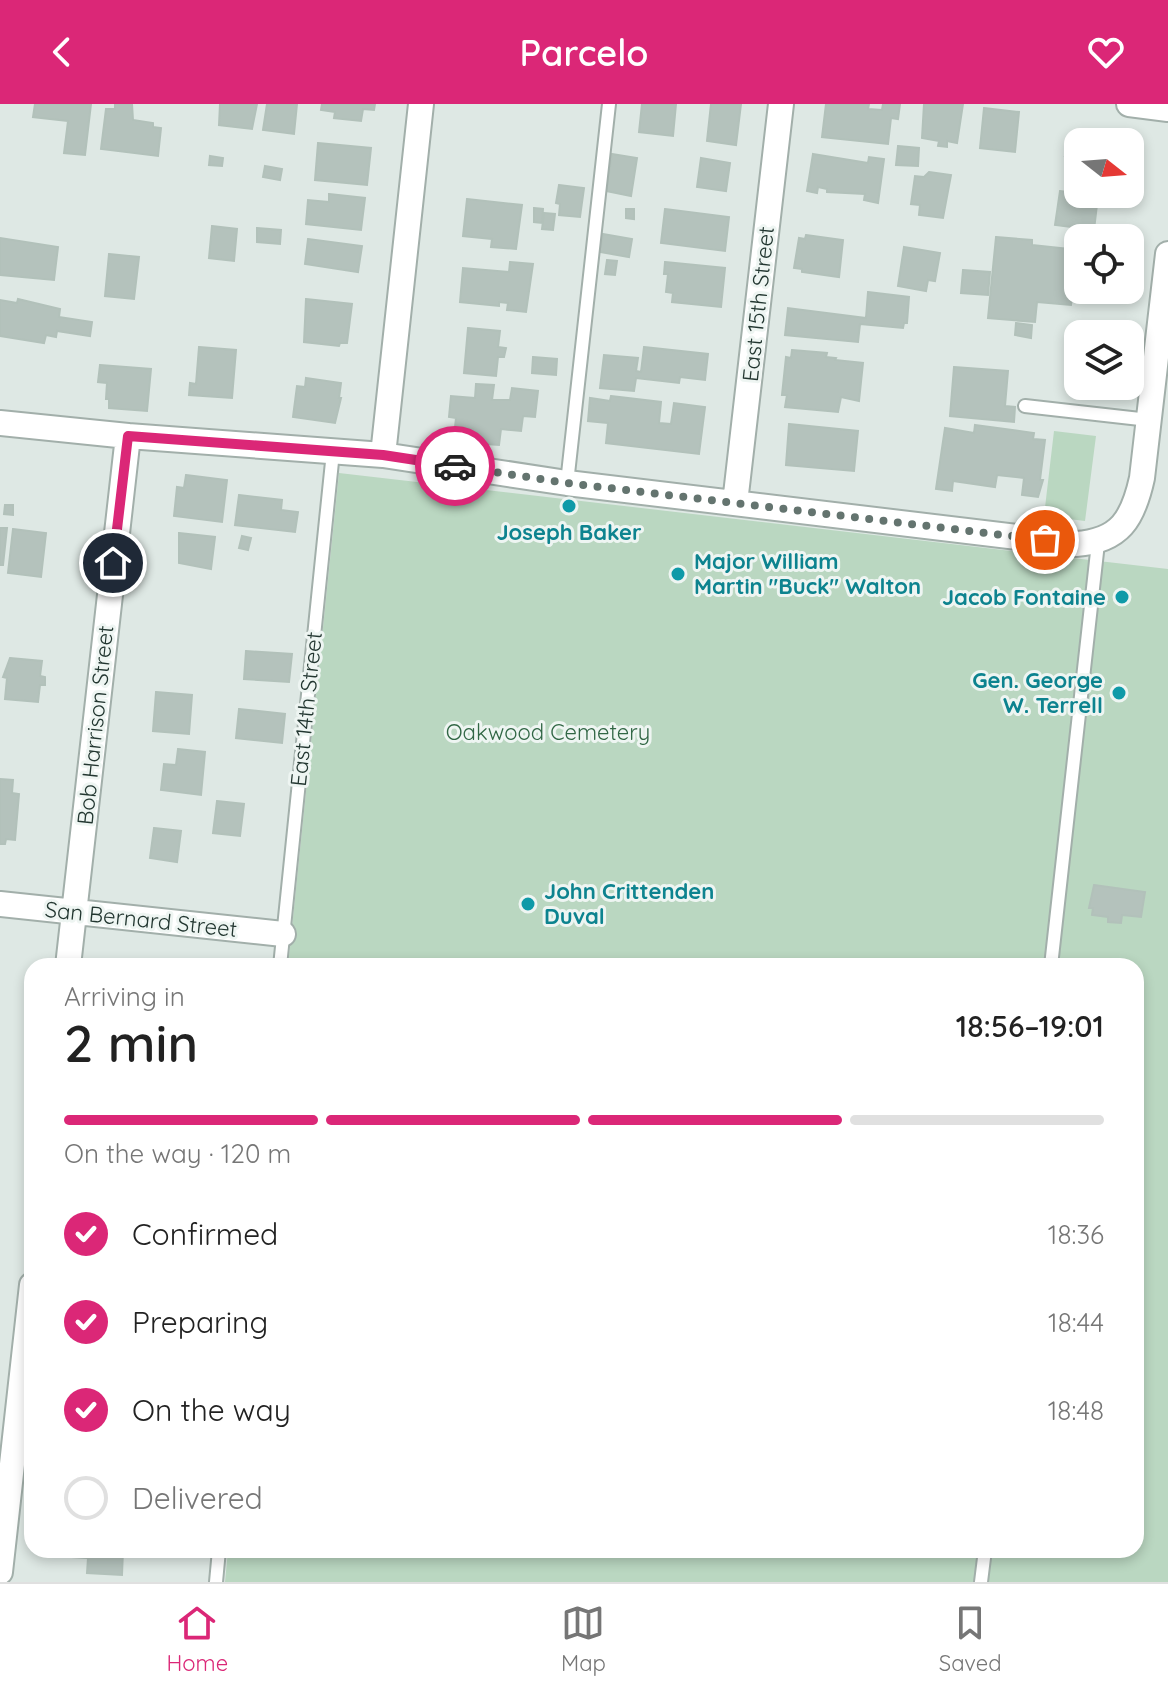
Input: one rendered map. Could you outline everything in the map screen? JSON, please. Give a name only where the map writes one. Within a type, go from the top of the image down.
[{"type":"street","points":[[383,455],[421,104]]},
{"type":"street","name":"East 15th Street","points":[[735,503],[781,104]]},
{"type":"street","points":[[1129,104],[1168,109]]},
{"type":"street","points":[[0,423],[383,455],[567,483],[1076,544],[1108,537],[1135,507],[1142,478],[1168,254]]},
{"type":"street","name":"Bob Harrison Street","points":[[69,958],[128,436]]},
{"type":"street","name":"San Bernard Street","points":[[0,904],[283,934]]},
{"type":"street","points":[[0,1572],[24,1357]]},
{"type":"lane","points":[[567,483],[609,104]]},
{"type":"lane","points":[[1025,406],[1149,420]]},
{"type":"lane","name":"East 14th Street","points":[[281,958],[333,452]]},
{"type":"lane","points":[[1052,958],[1108,537]]},
{"type":"lane","points":[[216,1582],[218,1558]]},
{"type":"lane","points":[[981,1582],[984,1558]]},
{"type":"green space","points":[[1054,431],[1096,436],[1085,521],[1044,516]]},
{"type":"green space","name":"Oakwood Cemetery","points":[[339,473],[1168,569],[1168,1582],[225,1582],[227,1558],[1144,1558],[1144,958],[289,958]]},
{"type":"building","points":[[35,104],[91,104],[85,155],[64,153],[68,121],[33,117]]},
{"type":"building","points":[[115,104],[132,104],[133,120],[153,123],[153,127],[161,128],[158,156],[101,149],[106,109],[115,109]]},
{"type":"building","points":[[220,104],[257,104],[252,129],[219,125]]},
{"type":"building","points":[[267,104],[297,104],[294,134],[263,130]]},
{"type":"building","points":[[322,104],[375,104],[374,110],[363,109],[361,121],[334,118],[335,112],[321,110]]},
{"type":"building","points":[[642,104],[676,104],[673,136],[639,132]]},
{"type":"building","points":[[711,104],[741,104],[736,145],[707,141]]},
{"type":"building","points":[[826,104],[869,104],[868,109],[882,110],[883,104],[900,104],[898,119],[891,118],[888,144],[822,137]]},
{"type":"building","points":[[924,104],[963,104],[957,143],[947,141],[947,147],[938,146],[939,141],[922,138]]},
{"type":"building","points":[[984,108],[1019,112],[1015,152],[980,148]]},
{"type":"building","points":[[318,143],[371,148],[367,185],[315,180]]},
{"type":"building","points":[[898,146],[919,148],[918,166],[896,165]]},
{"type":"building","points":[[612,154],[637,158],[631,196],[606,191]]},
{"type":"building","points":[[813,154],[868,163],[869,157],[884,159],[878,203],[864,200],[865,194],[827,192],[827,189],[818,187],[817,193],[807,191]]},
{"type":"building","points":[[210,156],[223,158],[222,166],[209,165]]},
{"type":"building","points":[[701,158],[730,163],[726,191],[697,187]]},
{"type":"building","points":[[265,166],[282,169],[280,180],[263,177]]},
{"type":"building","points":[[929,172],[951,175],[943,218],[919,215],[920,205],[911,204],[915,176],[924,177]]},
{"type":"building","points":[[559,185],[584,188],[580,217],[559,215],[560,204],[556,203]]},
{"type":"building","points":[[1060,191],[1064,192],[1064,208],[1097,208],[1095,224],[1055,225]]},
{"type":"building","points":[[329,194],[365,198],[361,230],[306,224],[308,200],[329,202]]},
{"type":"building","points":[[467,199],[522,205],[516,249],[491,247],[492,239],[463,236]]},
{"type":"building","points":[[534,208],[543,209],[542,223],[534,222]]},
{"type":"building","points":[[626,209],[634,209],[634,219],[626,218]]},
{"type":"building","points":[[665,209],[729,217],[725,251],[661,243]]},
{"type":"building","points":[[544,213],[555,214],[553,230],[542,229]]},
{"type":"building","points":[[212,226],[237,229],[234,261],[209,258]]},
{"type":"building","points":[[257,228],[281,230],[280,244],[257,242]]},
{"type":"building","points":[[603,234],[632,239],[629,257],[600,252]]},
{"type":"building","points":[[806,235],[843,240],[839,277],[794,268],[799,238],[805,239]]},
{"type":"building","points":[[996,237],[1032,240],[1032,245],[1064,248],[1064,304],[1071,305],[1037,302],[1035,322],[988,318]]},
{"type":"building","points":[[0,238],[58,247],[54,280],[0,275]]},
{"type":"building","points":[[308,239],[362,246],[358,272],[305,264]]},
{"type":"building","points":[[904,247],[940,253],[935,281],[928,280],[926,291],[898,286]]},
{"type":"building","points":[[109,254],[139,257],[134,299],[105,296]]},
{"type":"building","points":[[607,260],[617,261],[615,275],[605,274]]},
{"type":"building","points":[[510,262],[533,264],[526,312],[507,310],[508,303],[499,302],[499,306],[460,302],[463,268],[509,272]]},
{"type":"building","points":[[665,262],[725,268],[721,307],[672,302],[673,293],[666,292],[668,274],[664,274]]},
{"type":"building","points":[[963,270],[990,272],[988,295],[961,293]]},
{"type":"building","points":[[868,292],[909,297],[907,323],[903,328],[860,324],[858,342],[785,335],[788,308],[866,318]]},
{"type":"building","points":[[18,299],[60,309],[59,317],[92,322],[90,336],[57,331],[56,337],[46,335],[44,343],[0,336],[0,300],[17,303]]},
{"type":"building","points":[[306,299],[352,304],[347,343],[340,343],[339,346],[304,342]]},
{"type":"building","points":[[1016,323],[1032,325],[1031,338],[1015,335]]},
{"type":"building","points":[[468,328],[500,331],[498,347],[506,348],[504,357],[498,357],[496,376],[464,373]]},
{"type":"building","points":[[199,347],[236,350],[232,398],[189,395],[190,383],[196,384]]},
{"type":"building","points":[[644,347],[708,354],[705,380],[680,377],[679,383],[636,378],[634,391],[600,388],[604,355],[638,358],[636,371],[641,372]]},
{"type":"building","points":[[792,350],[827,353],[826,357],[835,360],[863,363],[859,401],[841,397],[838,412],[785,407],[787,395],[782,395],[786,357],[791,358]]},
{"type":"building","points":[[533,357],[557,359],[556,375],[532,373]]},
{"type":"building","points":[[100,365],[151,369],[147,411],[109,408],[107,383],[98,382]]},
{"type":"building","points":[[954,367],[1008,371],[1005,406],[1015,407],[1014,422],[950,416]]},
{"type":"building","points":[[306,378],[341,383],[335,423],[293,417],[297,386],[305,387]]},
{"type":"building","points":[[476,384],[494,385],[492,400],[510,400],[512,388],[538,391],[535,417],[523,416],[521,431],[501,429],[499,445],[472,443],[473,429],[455,427],[456,418],[449,417],[451,396],[475,398]]},
{"type":"building","points":[[611,396],[661,402],[659,423],[671,424],[674,403],[705,407],[699,454],[606,443],[608,423],[588,421],[590,398],[610,401]]},
{"type":"building","points":[[789,424],[858,431],[854,471],[786,465]]},
{"type":"building","points":[[975,425],[1034,433],[1033,439],[1045,440],[1040,480],[1043,480],[1038,497],[1022,495],[1024,478],[997,475],[995,487],[953,481],[952,491],[936,489],[945,428],[974,433]]},
{"type":"building","points":[[186,475],[227,480],[222,522],[174,516],[177,487],[184,488]]},
{"type":"building","points":[[239,495],[282,500],[281,510],[298,512],[295,532],[235,525]]},
{"type":"building","points":[[5,505],[13,505],[13,515],[4,514]]},
{"type":"building","points":[[0,528],[7,528],[3,565],[0,565]]},
{"type":"building","points":[[13,529],[46,533],[41,577],[8,573]]},
{"type":"building","points":[[179,533],[215,537],[211,569],[179,563]]},
{"type":"building","points":[[242,536],[251,538],[248,550],[239,548]]},
{"type":"building","points":[[246,651],[292,654],[289,682],[244,679]]},
{"type":"building","points":[[10,658],[42,661],[40,676],[45,677],[45,685],[40,685],[38,702],[5,699],[7,678],[3,677]]},
{"type":"building","points":[[156,692],[192,695],[189,734],[153,731]]},
{"type":"building","points":[[239,709],[285,714],[282,743],[236,738]]},
{"type":"building","points":[[178,749],[205,752],[201,795],[161,790],[164,764],[176,765]]},
{"type":"building","points":[[0,779],[13,780],[12,793],[19,794],[15,840],[6,839],[5,844],[0,844]]},
{"type":"building","points":[[217,801],[244,804],[240,836],[213,833]]},
{"type":"building","points":[[154,828],[181,831],[177,862],[150,858]]},
{"type":"building","points":[[1094,885],[1145,892],[1141,917],[1122,915],[1121,923],[1108,922],[1108,917],[1092,915],[1093,908],[1089,908]]},
{"type":"building","points":[[88,1558],[123,1558],[122,1575],[87,1573]]},
{"type":"way so far","points":[[455,466],[567,483],[1045,540]]},
{"type":"place","name":"Joseph Baker","points":[[569,506]]},
{"type":"place","name":"Major William Martin \"Buck\" Walton","points":[[678,574]]},
{"type":"place","name":"Jacob Fontaine","points":[[1122,597]]},
{"type":"place","name":"Gen. George W. Terrell","points":[[1119,693]]},
{"type":"place","name":"John Crittenden Duval","points":[[528,904]]},
{"type":"route","points":[[113,563],[128,436],[383,455],[455,466]]}]
